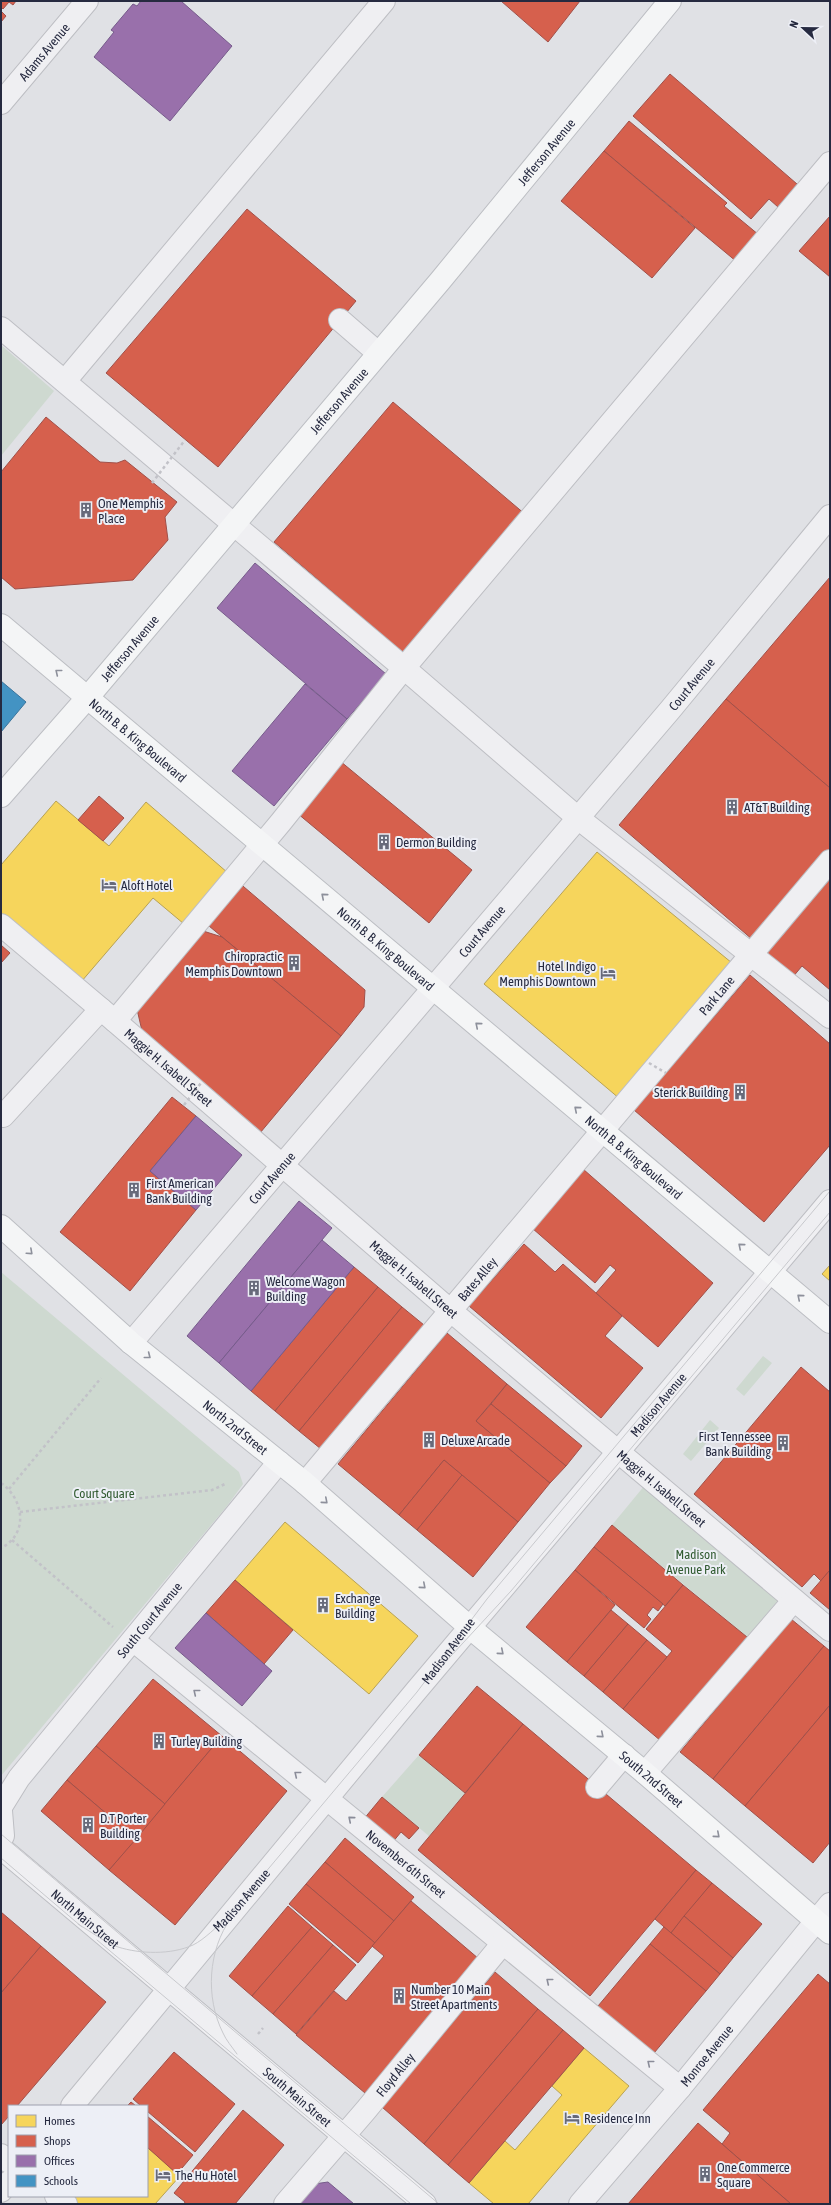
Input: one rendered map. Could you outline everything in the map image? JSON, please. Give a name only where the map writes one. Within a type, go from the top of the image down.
[{"type":"main road","name":"Jefferson Avenue","points":[[1,796],[88,697],[501,208],[670,1]]},
{"type":"main road","name":"North B. B. King Boulevard","points":[[1,625],[830,1322]]},
{"type":"main road","name":"North 2nd Street","points":[[1,1226],[131,1343],[305,1483],[471,1627]]},
{"type":"main road","name":"South 2nd Street","points":[[471,1627],[624,1755],[823,1927]]},
{"type":"street","name":"Adams Avenue","points":[[1,103],[87,1]]},
{"type":"street","points":[[65,382],[384,1]]},
{"type":"street","points":[[3,1116],[108,1015],[281,822],[404,668],[830,163]]},
{"type":"street","points":[[340,320],[378,354]]},
{"type":"street","points":[[1,328],[404,668],[578,818],[830,1017]]},
{"type":"street","name":"Court Avenue","points":[[131,1343],[670,710],[830,516]]},
{"type":"street","name":"Park Lane","points":[[604,1131],[830,861]]},
{"type":"street","name":"Maggie H. Isabell Street","points":[[1,925],[108,1015],[451,1311],[830,1630]]},
{"type":"street","name":"Bates Alley","points":[[305,1483],[604,1131]]},
{"type":"street","name":"Madison Avenue","points":[[73,2105],[471,1627],[830,1201]]},
{"type":"street","name":"South Court Avenue","points":[[1,1807],[19,1778],[125,1636],[279,1462]]},
{"type":"street","points":[[645,1773],[794,1600]]},
{"type":"street","name":"November 6th Street","points":[[125,1636],[680,2088]]},
{"type":"street","points":[[597,1787],[624,1755]]},
{"type":"street","points":[[1,1811],[3,1836],[1,1839]]},
{"type":"street","name":"North Main Street","points":[[1,1848],[170,1990]]},
{"type":"street","name":"Monroe Avenue","points":[[580,2204],[680,2088],[823,1927],[830,1904]]},
{"type":"street","name":"Floyd Alley","points":[[285,2204],[503,1943]]},
{"type":"street","name":"South Main Street","points":[[170,1990],[425,2204]]},
{"type":"street","points":[[1,2191],[8,2183]]},
{"type":"street","points":[[57,2197],[66,2204]]},
{"type":"path","points":[[152,483],[185,440]]},
{"type":"path","points":[[649,1063],[666,1073]]},
{"type":"path","points":[[184,1105],[201,1083]]},
{"type":"path","points":[[9,1489],[101,1378]]},
{"type":"path","points":[[1,1483],[16,1497],[20,1512],[18,1529],[12,1540],[1,1548]]},
{"type":"path","points":[[20,1512],[212,1490],[225,1484]]},
{"type":"path","points":[[12,1540],[125,1636]]},
{"type":"green space","points":[[1,345],[54,391],[1,456]]},
{"type":"green space","name":"Court Square","points":[[1,1272],[239,1472],[243,1484],[227,1506],[1,1776]]},
{"type":"green space","points":[[763,1356],[772,1363],[744,1396],[736,1389]]},
{"type":"green space","points":[[710,1420],[719,1428],[691,1461],[683,1454]]},
{"type":"green space","name":"Madison Avenue Park","points":[[645,1485],[780,1598],[747,1637],[612,1525]]},
{"type":"green space","points":[[419,1755],[465,1793],[429,1836],[382,1797]]},
{"type":"building: Homes","name":"Aloft Hotel","points":[[56,801],[109,846],[146,802],[228,873],[184,924],[153,898],[81,982],[1,913],[1,865]]},
{"type":"building: Homes","name":"Hotel Indigo Memphis Downtown","points":[[597,852],[732,963],[620,1099],[484,984]]},
{"type":"building: Homes","points":[[830,1265],[830,1281],[822,1274]]},
{"type":"building: Homes","name":"Exchange Building","points":[[285,1522],[418,1636],[369,1694],[235,1580]]},
{"type":"building: Homes","name":"Residence Inn","points":[[584,2048],[629,2086],[528,2204],[494,2204],[469,2183],[505,2141],[515,2150],[562,2095],[552,2086]]},
{"type":"building: Homes","name":"The Hu Hotel","points":[[148,2148],[180,2176],[155,2204],[73,2204],[65,2197],[148,2197]]},
{"type":"building: Shops","points":[[1,1],[16,1],[13,5],[9,2],[3,9],[1,7]]},
{"type":"building: Shops","points":[[501,1],[580,1],[548,42]]},
{"type":"building: Shops","points":[[1,11],[6,16],[1,22]]},
{"type":"building: Shops","points":[[670,74],[797,184],[778,207],[769,199],[751,219],[633,116]]},
{"type":"building: Shops","points":[[629,121],[727,203],[724,206],[759,235],[737,262],[604,151]]},
{"type":"building: Shops","points":[[604,151],[695,228],[652,278],[561,201]]},
{"type":"building: Shops","points":[[247,209],[356,301],[218,467],[106,373]]},
{"type":"building: Shops","points":[[830,216],[830,277],[799,251]]},
{"type":"building: Shops","points":[[393,402],[526,515],[406,655],[274,542]]},
{"type":"building: Shops","name":"One Memphis Place","points":[[46,417],[100,462],[117,463],[125,460],[177,502],[165,517],[168,540],[133,580],[15,589],[1,577],[1,472]]},
{"type":"building: Shops","name":"AT&T Building","points":[[830,577],[830,788],[726,699]]},
{"type":"building: Shops","name":"AT&T Building","points":[[726,699],[830,788],[830,850],[753,940],[619,825]]},
{"type":"building: Shops","name":"Dermon Building","points":[[340,761],[472,870],[429,923],[297,813]]},
{"type":"building: Shops","points":[[99,796],[124,818],[103,841],[78,820]]},
{"type":"building: Shops","points":[[830,879],[830,990],[802,966],[792,978],[765,955]]},
{"type":"building: Shops","name":"Chiropractic Memphis Downtown","points":[[237,881],[365,990],[364,1007],[341,1036],[203,921]]},
{"type":"building: Shops","points":[[200,930],[222,937],[341,1036],[260,1133],[143,1035],[136,1005]]},
{"type":"building: Shops","points":[[1,945],[10,953],[1,963]]},
{"type":"building: Shops","name":"Sterick Building","points":[[750,975],[830,1044],[830,1145],[764,1222],[634,1110]]},
{"type":"building: Shops","name":"First American Bank Building","points":[[172,1097],[196,1116],[150,1171],[196,1210],[130,1291],[60,1232]]},
{"type":"building: Shops","points":[[583,1169],[713,1283],[658,1347],[596,1293],[616,1270],[610,1265],[595,1283],[532,1228]]},
{"type":"building: Shops","points":[[524,1244],[555,1272],[563,1264],[622,1316],[605,1336],[643,1368],[601,1418],[469,1306]]},
{"type":"building: Shops","points":[[354,1267],[378,1287],[275,1411],[251,1391]]},
{"type":"building: Shops","points":[[378,1287],[402,1307],[299,1431],[275,1411]]},
{"type":"building: Shops","points":[[402,1307],[424,1325],[321,1449],[299,1431]]},
{"type":"building: Shops","name":"Deluxe Arcade","points":[[447,1333],[507,1384],[476,1421],[550,1483],[518,1522],[444,1460],[399,1515],[338,1464]]},
{"type":"building: Shops","name":"First Tennessee Bank Building","points":[[801,1367],[830,1392],[830,1570],[821,1581],[814,1574],[802,1587],[694,1494]]},
{"type":"building: Shops","points":[[507,1384],[582,1446],[566,1466],[491,1404]]},
{"type":"building: Shops","points":[[491,1404],[566,1466],[550,1483],[476,1421]]},
{"type":"building: Shops","points":[[444,1460],[462,1475],[417,1530],[399,1515]]},
{"type":"building: Shops","points":[[462,1475],[518,1522],[473,1577],[417,1530]]},
{"type":"building: Shops","points":[[612,1525],[683,1585],[665,1606],[594,1547]]},
{"type":"building: Shops","points":[[594,1547],[663,1604],[658,1611],[653,1607],[647,1615],[651,1619],[644,1628],[575,1570]]},
{"type":"building: Shops","points":[[575,1570],[615,1605],[567,1662],[526,1627]]},
{"type":"building: Shops","points":[[830,1570],[830,1610],[810,1593]]},
{"type":"building: Shops","points":[[235,1580],[293,1630],[264,1664],[206,1613]]},
{"type":"building: Shops","points":[[683,1585],[747,1637],[661,1741],[623,1709],[672,1651],[646,1629]]},
{"type":"building: Shops","points":[[611,1610],[628,1624],[584,1676],[567,1662]]},
{"type":"building: Shops","points":[[791,1619],[824,1646],[713,1779],[680,1752]]},
{"type":"building: Shops","points":[[628,1624],[647,1640],[603,1692],[584,1676]]},
{"type":"building: Shops","points":[[647,1640],[667,1657],[623,1709],[603,1692]]},
{"type":"building: Shops","points":[[824,1646],[830,1651],[830,1705],[745,1806],[713,1779]]},
{"type":"building: Shops","name":"Turley Building","points":[[153,1679],[222,1736],[165,1804],[96,1746]]},
{"type":"building: Shops","points":[[477,1686],[523,1724],[465,1793],[419,1755]]},
{"type":"building: Shops","points":[[830,1705],[830,1842],[813,1863],[745,1806]]},
{"type":"building: Shops","points":[[523,1724],[696,1870],[590,1996],[418,1850]]},
{"type":"building: Shops","points":[[222,1736],[287,1791],[175,1925],[109,1870]]},
{"type":"building: Shops","points":[[96,1746],[165,1804],[136,1839],[67,1780]]},
{"type":"building: Shops","name":"D.T Porter Building","points":[[67,1780],[136,1839],[109,1870],[41,1811]]},
{"type":"building: Shops","points":[[382,1797],[419,1828],[409,1839],[401,1832],[392,1843],[363,1820]]},
{"type":"building: Shops","points":[[345,1838],[414,1897],[394,1921],[325,1862]]},
{"type":"building: Shops","points":[[325,1862],[394,1921],[375,1943],[306,1884]]},
{"type":"building: Shops","points":[[696,1870],[712,1883],[671,1933],[655,1919]]},
{"type":"building: Shops","points":[[712,1883],[762,1924],[733,1958],[684,1916]]},
{"type":"building: Shops","points":[[306,1884],[375,1943],[358,1963],[289,1904]]},
{"type":"building: Shops","name":"Number 10 Main Street Apartments","points":[[411,1901],[479,1959],[365,2093],[296,2035],[334,1991],[346,2001],[384,1956],[372,1946]]},
{"type":"building: Shops","points":[[288,1906],[312,1927],[252,1996],[229,1976]]},
{"type":"building: Shops","points":[[1,1912],[41,1946],[1,1993]]},
{"type":"building: Shops","points":[[684,1916],[733,1958],[720,1974],[671,1933]]},
{"type":"building: Shops","points":[[312,1927],[333,1945],[273,2014],[252,1996]]},
{"type":"building: Shops","points":[[664,1927],[720,1974],[706,1991],[650,1944]]},
{"type":"building: Shops","points":[[650,1944],[706,1991],[649,2059],[593,2012]]},
{"type":"building: Shops","points":[[333,1945],[356,1965],[296,2034],[273,2014]]},
{"type":"building: Shops","points":[[41,1946],[106,2002],[18,2105],[8,2105],[8,2117],[1,2125],[1,1993]]},
{"type":"building: Shops","points":[[495,1972],[538,2009],[424,2144],[382,2107]]},
{"type":"building: Shops","points":[[818,1974],[830,1984],[830,2204],[791,2204],[722,2144],[730,2133],[703,2110]]},
{"type":"building: Shops","points":[[538,2009],[563,2030],[448,2165],[424,2144]]},
{"type":"building: Shops","points":[[563,2030],[584,2048],[469,2183],[448,2165]]},
{"type":"building: Shops","points":[[174,2052],[235,2104],[195,2152],[148,2112],[148,2105],[140,2105],[133,2099]]},
{"type":"building: Shops","points":[[131,2102],[135,2105],[128,2105]]},
{"type":"building: Shops","points":[[243,2110],[284,2145],[235,2204],[184,2204],[185,2202],[174,2193]]},
{"type":"building: Shops","points":[[148,2117],[193,2155],[177,2174],[148,2148]]},
{"type":"building: Shops","name":"One Commerce Square","points":[[698,2123],[722,2144],[791,2204],[628,2204]]},
{"type":"building: Offices","points":[[141,1],[181,1],[232,46],[170,121],[94,57],[114,32],[111,30],[133,4],[137,6]]},
{"type":"building: Offices","points":[[255,563],[386,674],[347,719],[217,608]]},
{"type":"building: Offices","points":[[305,684],[347,719],[274,806],[232,771]]},
{"type":"building: Offices","points":[[196,1116],[242,1155],[196,1210],[150,1171]]},
{"type":"building: Offices","name":"Welcome Wagon Building","points":[[299,1201],[332,1228],[219,1363],[187,1336]]},
{"type":"building: Offices","points":[[322,1240],[354,1267],[251,1391],[219,1363]]},
{"type":"building: Offices","points":[[206,1613],[272,1671],[242,1706],[175,1648]]},
{"type":"building: Offices","points":[[328,2182],[354,2204],[297,2204],[314,2184]]},
{"type":"building: Schools","points":[[1,681],[26,702],[1,732]]},
{"type":"tram line","points":[[78,1924],[118,1947],[136,1951],[165,1952],[175,1951],[193,1945],[227,1918],[417,1692],[487,1599],[830,1191]]},
{"type":"tram line","points":[[439,1669],[511,1591],[830,1212]]},
{"type":"tram line","points":[[1,1834],[439,2204]]},
{"type":"tram line","points":[[1,1858],[82,1927]]},
{"type":"tram line","points":[[231,1918],[223,1931],[218,1944],[214,1959],[212,1989],[213,2004],[217,2019],[224,2036],[237,2054]]},
{"type":"tram line","points":[[97,1940],[411,2204]]},
{"type":"place","name":"One Memphis Place","points":[[86,510]]},
{"type":"place","name":"AT&T Building","points":[[732,807]]},
{"type":"place","name":"Dermon Building","points":[[384,842]]},
{"type":"place","name":"Aloft Hotel","points":[[109,885]]},
{"type":"place","name":"Chiropractic Memphis Downtown","points":[[294,963]]},
{"type":"place","name":"Hotel Indigo Memphis Downtown","points":[[608,973]]},
{"type":"place","name":"Sterick Building","points":[[740,1092]]},
{"type":"place","name":"First American Bank Building","points":[[134,1190]]},
{"type":"place","name":"Welcome Wagon Building","points":[[254,1288]]},
{"type":"place","name":"Deluxe Arcade","points":[[429,1440]]},
{"type":"place","name":"First Tennessee Bank Building","points":[[783,1443]]},
{"type":"place","name":"Exchange Building","points":[[323,1605]]},
{"type":"place","name":"Turley Building","points":[[159,1741]]},
{"type":"place","name":"D.T Porter Building","points":[[88,1825]]},
{"type":"place","name":"Number 10 Main Street Apartments","points":[[399,1996]]},
{"type":"place","name":"Residence Inn","points":[[572,2118]]},
{"type":"place","name":"One Commerce Square","points":[[705,2174]]},
{"type":"place","name":"The Hu Hotel","points":[[163,2175]]}]
